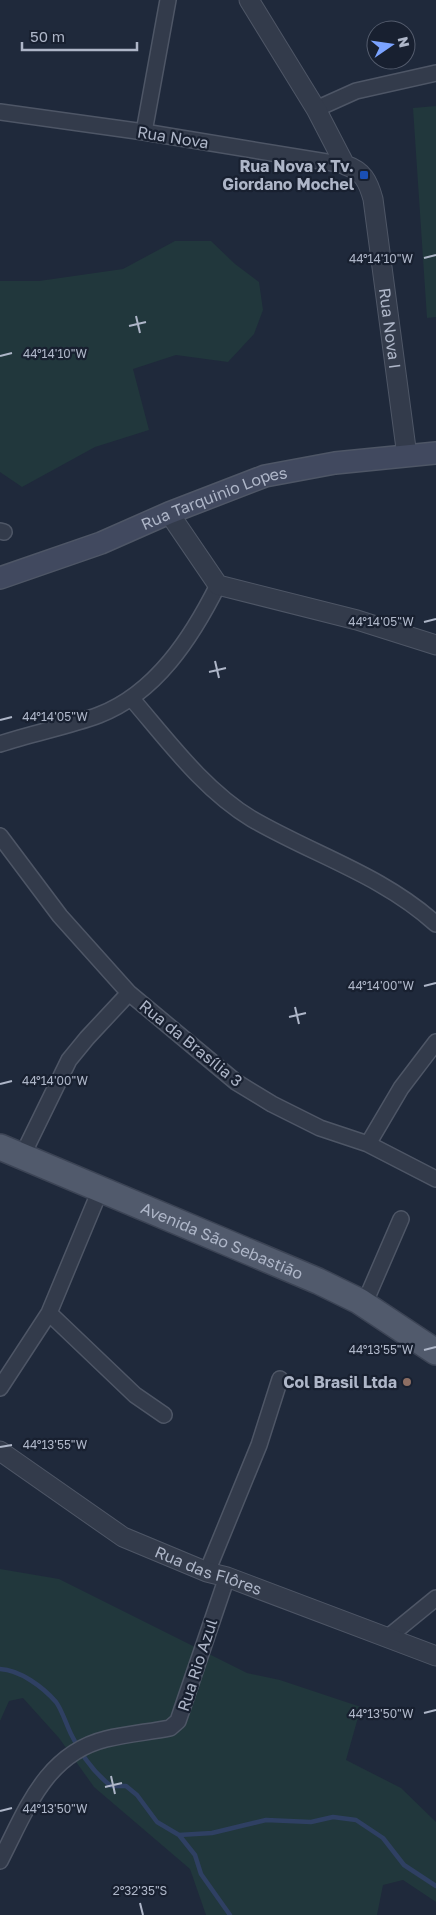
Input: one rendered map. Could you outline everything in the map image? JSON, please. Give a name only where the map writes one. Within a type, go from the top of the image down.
[{"type":"main road","name":"Rua Tarquinio Lopes","points":[[0,578],[101,543],[169,513],[265,476],[335,463],[436,453]]},
{"type":"main road","name":"Avenida São Sebastião","points":[[0,1135],[183,1209],[312,1264],[369,1293],[436,1335]]},
{"type":"main road","name":"Avenida São Sebastião","points":[[0,1147],[318,1281],[358,1301],[436,1352]]},
{"type":"street","points":[[144,132],[168,0]]},
{"type":"street","name":"Rua Nova I","points":[[248,0],[316,109],[345,165],[357,169],[364,175],[373,199],[407,456]]},
{"type":"street","points":[[316,109],[356,91],[436,73]]},
{"type":"street","name":"Rua Nova","points":[[0,112],[144,132],[345,165]]},
{"type":"street","points":[[169,513],[218,585],[358,620],[436,645]]},
{"type":"street","points":[[0,743],[100,715],[132,699],[172,659],[201,619],[218,585]]},
{"type":"street","points":[[132,699],[192,768],[252,818],[379,882],[436,924]]},
{"type":"street","name":"Rua da Brasília 3","points":[[0,836],[60,916],[130,993],[236,1082],[272,1104],[320,1128],[368,1144],[436,1179]]},
{"type":"street","points":[[27,1146],[69,1060],[87,1038],[130,993]]},
{"type":"street","points":[[368,1144],[401,1088],[436,1042]]},
{"type":"street","points":[[0,1388],[50,1313],[101,1188]]},
{"type":"street","points":[[369,1293],[400,1219]]},
{"type":"street","points":[[50,1313],[135,1395],[164,1415]]},
{"type":"street","points":[[207,1572],[259,1445],[280,1379]]},
{"type":"street","name":"Rua das Flôres","points":[[0,1451],[124,1537],[207,1572],[227,1577],[436,1656]]},
{"type":"street","name":"Rua Rio Azul","points":[[0,1861],[32,1797],[56,1764],[86,1746],[106,1739],[170,1728],[178,1721],[227,1577]]},
{"type":"street","points":[[387,1638],[436,1598]]},
{"type":"green space","points":[[436,106],[436,317],[427,318],[413,108]]},
{"type":"green space","points":[[175,241],[211,241],[235,264],[259,282],[263,310],[254,334],[228,362],[176,355],[133,369],[149,430],[95,447],[22,487],[0,472],[0,281],[39,281],[123,269]]},
{"type":"green space","points":[[0,1569],[59,1579],[247,1673],[280,1680],[361,1707],[346,1760],[401,1788],[436,1822],[436,1902],[403,1880],[383,1885],[377,1915],[206,1915],[190,1869],[94,1787],[59,1738],[23,1698],[9,1701],[0,1721]]},
{"type":"waterway","points":[[0,1669],[15,1672],[31,1680],[56,1702],[75,1742],[93,1769],[111,1786],[126,1786],[137,1795],[157,1822],[179,1835],[195,1855],[201,1874],[230,1915]]},
{"type":"waterway","points":[[179,1835],[212,1833],[266,1820],[311,1822],[333,1817],[356,1820],[383,1838],[404,1865],[436,1886]]},
{"type":"place","name":"Rua Nova x Tv. Giordano Mochel","points":[[364,175]]},
{"type":"place","name":"Col Brasil Ltda","points":[[407,1382]]}]
